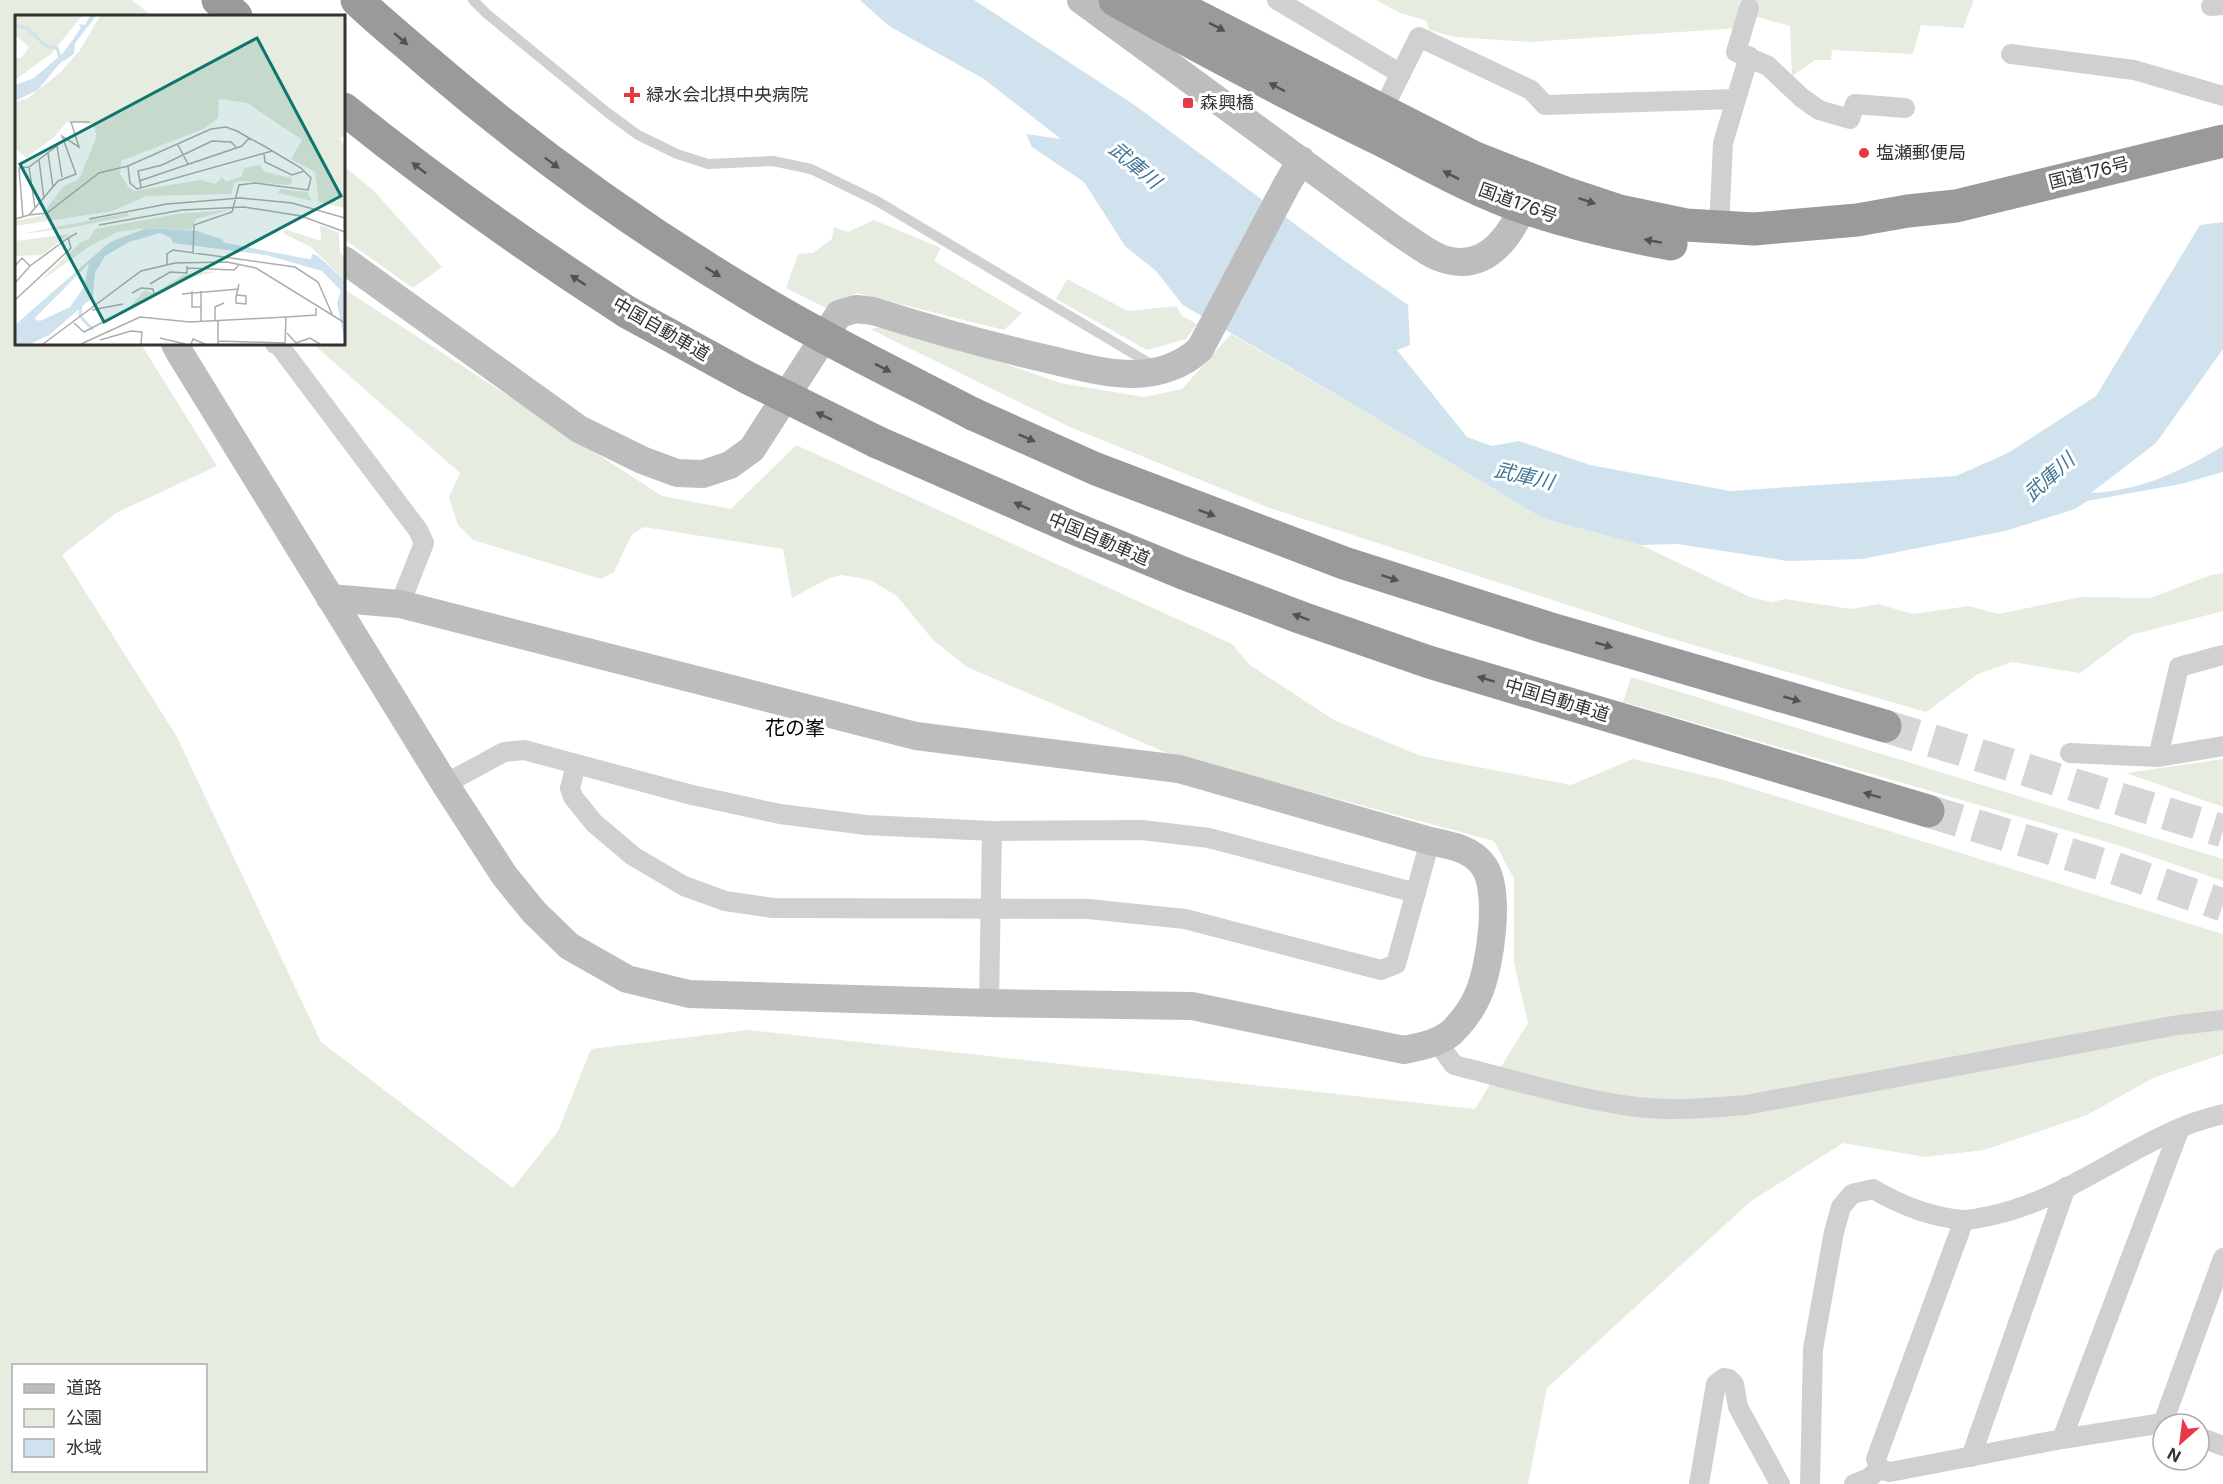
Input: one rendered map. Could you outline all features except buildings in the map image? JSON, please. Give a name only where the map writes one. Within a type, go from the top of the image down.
[{"type":"highway","points":[[218,0],[235,15]]},
{"type":"highway","points":[[357,0],[463,92],[555,165],[648,231],[750,295],[856,354],[973,414],[1096,469],[1212,515],[1344,563],[1548,628],[1886,726]]},
{"type":"highway","name":"国道176号","points":[[1115,0],[1158,10],[1382,111],[1475,158],[1528,194],[1623,236],[1684,247],[1751,249],[1806,246],[1857,241],[1913,228],[1956,206]]},
{"type":"highway","name":"国道176号","points":[[1158,10],[1330,115],[1470,184],[1686,225],[1754,230],[1857,220],[1956,206],[2223,141]]},
{"type":"highway","name":"中国自動車道","points":[[345,110],[466,204],[534,252],[627,312],[748,378],[877,442],[1071,527],[1302,618],[1429,662],[1928,811]]},
{"type":"street","points":[[1081,0],[1398,232],[1438,256],[1454,261],[1479,259],[1493,250],[1508,236],[1528,194]]},
{"type":"street","points":[[1277,0],[1401,74]]},
{"type":"street","points":[[1749,8],[1736,52],[1768,66],[1802,98],[1819,110],[1850,119],[1855,104],[1905,108]]},
{"type":"street","points":[[1382,111],[1419,37],[1531,90],[1545,105],[1736,99]]},
{"type":"street","points":[[2011,54],[2134,70],[2223,96]]},
{"type":"street","points":[[1719,227],[1724,143],[1749,56]]},
{"type":"street","points":[[345,261],[579,429],[642,460],[677,473],[703,474],[730,465],[752,449],[838,314],[856,309],[873,311],[1025,354],[1103,372],[1133,374],[1162,370],[1188,361],[1200,349],[1301,160]]},
{"type":"street","points":[[176,345],[330,598],[445,784],[504,875],[534,912],[569,946],[627,979],[689,994],[989,1003],[1192,1006],[1404,1050],[1437,1042],[1451,1032],[1466,1015],[1478,995],[1487,964],[1492,929],[1492,889],[1484,865],[1462,848],[1430,841],[1179,769],[916,736],[400,604],[330,598]]},
{"type":"street","points":[[279,345],[418,530],[424,543],[400,604]]},
{"type":"street","points":[[2158,757],[2179,667],[2223,655]]},
{"type":"street","points":[[2070,753],[2158,757],[2223,746]]},
{"type":"street","points":[[445,784],[504,752],[525,750],[692,795],[780,814],[866,825],[992,831],[1142,830],[1209,838],[1416,893]]},
{"type":"street","points":[[576,765],[570,788],[573,797],[594,823],[633,856],[684,886],[725,901],[773,908],[1088,909],[1185,919],[1381,970],[1396,964],[1430,841]]},
{"type":"street","points":[[989,1003],[992,831]]},
{"type":"street","points":[[1437,1042],[1454,1065],[1598,1101],[1674,1109],[1746,1105],[2178,1025],[2223,1020]]},
{"type":"street","points":[[1810,1484],[1813,1349],[1834,1232],[1841,1207],[1852,1194],[1873,1189],[1896,1202],[1928,1213],[1964,1220],[2013,1210],[2066,1187],[2180,1128],[2223,1114]]},
{"type":"street","points":[[2062,1438],[2180,1128]]},
{"type":"street","points":[[1971,1457],[2066,1187]]},
{"type":"street","points":[[1879,1469],[1876,1459],[1964,1220]]},
{"type":"street","points":[[2169,1412],[2223,1258]]},
{"type":"street","points":[[1698,1484],[1716,1384],[1724,1378],[1734,1384],[1738,1407],[1780,1484]]},
{"type":"street","points":[[1879,1469],[1890,1472],[2062,1438],[2151,1425]]},
{"type":"street","points":[[1854,1484],[1869,1478],[1879,1469]]},
{"type":"lane","points":[[473,0],[608,113],[638,135],[677,154],[708,164],[773,161],[811,169],[877,201],[1162,370]]},
{"type":"green space","points":[[0,0],[132,0],[151,15],[15,15],[15,345],[142,345],[217,466],[116,513],[62,555],[177,737],[321,1042],[513,1188],[558,1131],[591,1049],[748,1030],[1475,1109],[1528,1023],[1514,963],[1514,879],[1494,841],[1167,753],[967,667],[933,640],[897,596],[870,580],[842,575],[829,578],[792,598],[783,549],[644,527],[632,534],[614,572],[601,579],[473,540],[458,525],[449,497],[460,473],[314,345],[345,345],[345,290],[662,496],[731,509],[796,445],[1232,644],[1250,665],[1334,720],[1421,756],[1571,785],[1633,759],[1720,779],[2223,934],[2223,1054],[2153,1078],[2087,1115],[1984,1150],[1925,1157],[1843,1143],[1751,1201],[1547,1388],[1528,1484],[0,1484]]},
{"type":"green space","points":[[1376,0],[1974,0],[1963,28],[1921,25],[1913,54],[1832,50],[1831,60],[1815,60],[1792,76],[1790,26],[1754,16],[1755,5],[1739,4],[1740,28],[1529,42],[1455,37],[1429,30],[1427,21],[1400,13]]},
{"type":"green space","points":[[345,167],[374,191],[442,267],[413,288],[345,240]]},
{"type":"green space","points":[[874,220],[941,248],[934,261],[1022,313],[1004,330],[856,293],[828,309],[786,288],[798,254],[813,253],[832,239],[834,227],[848,232]]},
{"type":"green space","points":[[1067,279],[1128,311],[1176,306],[1182,316],[1197,324],[1186,339],[1147,350],[1056,299]]},
{"type":"green space","points":[[896,325],[1060,383],[1144,397],[1182,389],[1231,334],[1542,518],[1641,545],[1750,597],[1772,602],[1785,599],[1851,609],[1878,604],[1913,614],[1969,606],[1998,614],[2082,597],[2150,598],[2211,575],[2223,573],[2223,611],[2131,635],[2080,673],[2012,662],[1978,674],[1926,712],[1666,637],[1267,507],[1070,427],[870,329]]},
{"type":"green space","points":[[1631,677],[2223,859],[2223,881],[2124,847],[1623,702]]},
{"type":"green space","points":[[2223,759],[2223,807],[2126,773]]},
{"type":"water","name":"武庫川","points":[[860,0],[974,0],[1136,106],[1342,259],[1408,305],[1410,345],[1397,350],[1467,437],[1492,446],[1519,441],[1590,465],[1730,491],[1956,476],[2008,453],[2096,396],[2200,225],[2223,222],[2223,349],[2156,443],[2091,493],[2127,488],[2160,478],[2192,464],[2223,446],[2223,472],[2181,484],[2087,501],[2075,509],[2005,531],[1862,559],[1788,561],[1677,544],[1641,545],[1542,518],[1183,305],[1156,271],[1125,246],[1084,182],[1032,147],[1026,134],[1061,139],[984,79],[889,26]]},
{"type":"tunnel","points":[[1885,726],[2223,831]]},
{"type":"tunnel","points":[[1928,811],[2111,867],[2223,905]]},
{"type":"place","name":"緑水会北摂中央病院","points":[[632,95]]},
{"type":"place","name":"森興橋","points":[[1188,103]]},
{"type":"place","name":"塩瀬郵便局","points":[[1864,153]]},
{"type":"district","name":"花の峯","points":[[795,728]]}]
